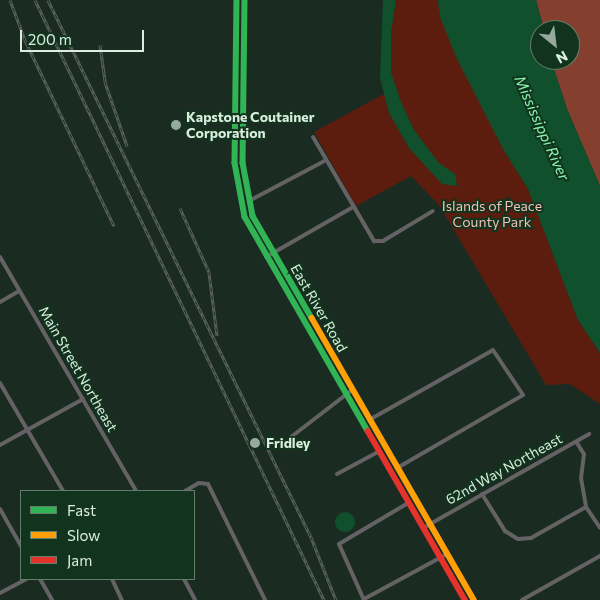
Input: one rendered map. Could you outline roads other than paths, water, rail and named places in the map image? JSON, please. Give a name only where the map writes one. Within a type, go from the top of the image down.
[{"type":"main road","name":"East River Road","points":[[238,0],[236,178],[245,217],[378,452],[465,600]]},
{"type":"main road","name":"East River Road","points":[[245,0],[243,162],[249,201],[273,253],[474,600]]},
{"type":"street","points":[[313,137],[353,207],[377,242],[383,242],[433,211]]},
{"type":"street","points":[[249,201],[326,160]]},
{"type":"street","points":[[266,257],[353,207]]},
{"type":"street","name":"Main Street Northeast","points":[[0,257],[135,490]]},
{"type":"street","points":[[0,302],[19,291]]},
{"type":"street","points":[[369,420],[493,350],[523,395],[397,468]]},
{"type":"street","points":[[0,383],[61,490]]},
{"type":"street","points":[[291,437],[352,390]]},
{"type":"street","points":[[0,446],[83,399]]},
{"type":"street","name":"62nd Way Northeast","points":[[423,528],[577,443],[589,434]]},
{"type":"street","points":[[577,443],[584,454],[581,478],[586,507],[600,528]]},
{"type":"street","points":[[337,474],[378,452]]},
{"type":"street","points":[[188,490],[205,483],[265,600]]},
{"type":"street","points":[[482,494],[505,531],[518,539],[531,538],[586,507]]},
{"type":"street","points":[[408,503],[339,544],[364,600],[447,554]]},
{"type":"street","points":[[0,509],[20,544]]},
{"type":"street","points":[[522,600],[600,556]]},
{"type":"street","points":[[0,593],[24,580]]},
{"type":"street","points":[[41,580],[52,600]]},
{"type":"street","points":[[112,580],[122,600]]},
{"type":"street","points":[[185,580],[195,600]]},
{"type":"water","points":[[383,0],[396,0],[391,33],[391,72],[401,102],[414,130],[439,163],[455,174],[457,186],[442,184],[409,148],[389,113],[380,78]]},
{"type":"water","name":"Mississippi River","points":[[438,0],[536,0],[541,20],[530,20],[530,70],[554,70],[567,109],[600,186],[600,353],[578,320],[528,189],[503,149],[457,59],[440,17]]},
{"type":"water","points":[[345,512],[352,515],[355,522],[352,529],[345,532],[338,529],[335,522],[338,515]]},
{"type":"railway","points":[[10,0],[25,40],[114,226]]},
{"type":"railway","points":[[35,0],[324,600]]},
{"type":"railway","points":[[48,0],[311,537],[336,600]]},
{"type":"railway","points":[[100,45],[105,82],[127,146]]},
{"type":"railway","points":[[180,208],[209,272],[217,335]]},
{"type":"place","name":"Kapstone Coutainer Corporation","points":[[176,125]]},
{"type":"place","name":"Fridley","points":[[255,443]]},
{"type":"park label","name":"Islands of Peace County Park","points":[[492,214]]}]
